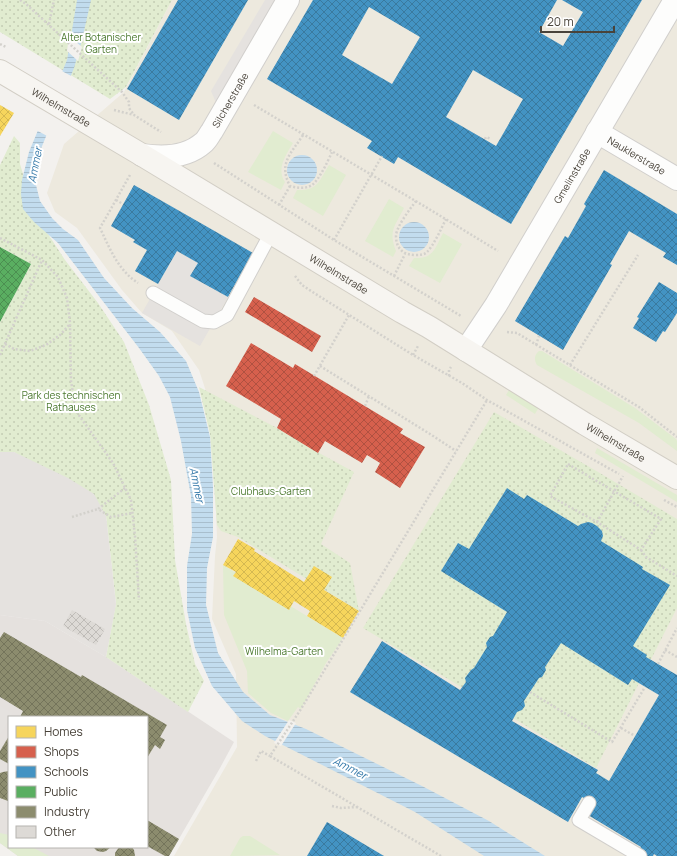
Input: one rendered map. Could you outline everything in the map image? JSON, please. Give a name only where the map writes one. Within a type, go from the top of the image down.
[{"type":"main road","name":"Wilhelmstraße","points":[[0,72],[142,155],[429,327],[585,424],[677,478]]},
{"type":"street","name":"Silcherstraße","points":[[142,155],[155,157],[178,155],[192,150],[204,142],[212,131],[288,0]]},
{"type":"street","name":"Gmelinstraße","points":[[466,350],[496,305],[675,0]]},
{"type":"street","name":"Nauklerstraße","points":[[597,132],[677,179]]},
{"type":"lane","points":[[153,293],[203,321],[214,322],[227,315],[271,233]]},
{"type":"lane","points":[[589,803],[580,820],[640,856]]},
{"type":"path","points":[[20,0],[49,24],[93,67],[122,92],[134,115],[156,129]]},
{"type":"path","points":[[49,24],[54,0]]},
{"type":"path","points":[[250,103],[498,251]]},
{"type":"path","points":[[290,186],[285,170],[286,163],[303,135]]},
{"type":"path","points":[[485,139],[486,137],[491,139]]},
{"type":"path","points":[[192,150],[334,240],[481,328],[518,334],[639,407],[677,437]]},
{"type":"path","points":[[290,186],[305,188],[312,186],[317,180],[332,152]]},
{"type":"path","points":[[142,155],[100,228],[113,257],[130,278],[153,293]]},
{"type":"path","points":[[334,240],[382,156]]},
{"type":"path","points":[[279,205],[290,186]]},
{"type":"path","points":[[116,200],[123,204]]},
{"type":"path","points":[[416,201],[400,224],[396,236],[400,250],[405,254],[420,255],[426,253],[446,220]]},
{"type":"path","points":[[0,238],[42,260],[58,277],[66,298],[70,323],[71,381],[76,411],[113,463],[130,500],[135,536],[139,600]]},
{"type":"path","points":[[394,276],[405,254]]},
{"type":"path","points":[[570,365],[638,255]]},
{"type":"path","points":[[0,355],[42,260]]},
{"type":"path","points":[[294,275],[302,285],[413,355],[462,383],[487,400],[624,476],[597,522]]},
{"type":"path","points":[[314,376],[349,315]]},
{"type":"path","points":[[5,344],[14,349],[30,350],[46,345],[60,335],[70,323]]},
{"type":"path","points":[[536,345],[540,336]]},
{"type":"path","points":[[320,366],[456,451]]},
{"type":"path","points":[[365,406],[370,396]]},
{"type":"path","points":[[270,756],[301,709],[487,400]]},
{"type":"path","points":[[641,550],[661,519],[568,464],[550,496],[597,522],[641,550],[646,558],[677,576]]},
{"type":"path","points":[[72,517],[98,509],[125,488]]},
{"type":"path","points":[[664,500],[677,507]]},
{"type":"path","points":[[98,509],[111,517],[132,513]]},
{"type":"path","points":[[658,664],[677,628]]},
{"type":"path","points":[[666,650],[677,657]]},
{"type":"path","points":[[530,692],[612,742],[645,687]]},
{"type":"path","points":[[621,728],[635,736]]},
{"type":"path","points":[[256,761],[261,751],[441,856]]},
{"type":"path","points":[[332,806],[341,808],[358,807]]},
{"type":"shaded area","points":[[172,0],[677,0],[677,856],[174,856],[237,747],[236,674],[212,619],[217,537],[215,487],[219,431],[199,370],[172,331],[142,313],[122,290],[77,228],[55,212],[47,193],[64,144],[124,92]]},
{"type":"shaded area","points":[[265,0],[286,0],[220,112],[211,91]]},
{"type":"shaded area","points":[[177,251],[198,263],[191,276],[228,297],[200,346],[142,313]]},
{"type":"shaded area","points":[[0,452],[14,452],[68,478],[94,494],[106,516],[116,604],[106,657],[45,621],[0,615]]},
{"type":"shaded area","points":[[0,615],[45,621],[106,657],[234,742],[169,856],[18,856],[0,843]]},
{"type":"shaded area","points":[[0,706],[12,713],[10,716],[8,716],[8,721],[0,735]]},
{"type":"green space","name":"Alter Botanischer Garten","points":[[0,0],[172,0],[126,87],[110,99],[0,32]]},
{"type":"green space","points":[[273,131],[293,143],[283,162],[281,172],[285,182],[281,190],[248,172]]},
{"type":"green space","name":"Park des technischen Rathauses","points":[[14,136],[20,143],[20,164],[35,214],[65,260],[98,303],[124,342],[149,405],[171,480],[175,560],[186,624],[195,664],[204,681],[188,712],[106,657],[116,603],[106,516],[14,452],[0,452],[0,322],[31,264],[0,247],[0,165]]},
{"type":"green space","points":[[329,165],[346,175],[323,216],[293,198],[297,190],[304,190],[314,187]]},
{"type":"green space","points":[[389,199],[404,208],[395,224],[393,238],[396,251],[393,257],[365,241]]},
{"type":"green space","points":[[443,233],[462,244],[440,283],[409,266],[414,258],[426,257],[433,252]]},
{"type":"green space","points":[[539,351],[542,351],[635,408],[676,439],[677,451],[639,423],[537,365],[535,358]]},
{"type":"green space","name":"Clubhaus-Garten","points":[[199,387],[277,428],[354,472],[321,544],[350,563],[359,611],[238,537],[221,531],[217,525],[210,434]]},
{"type":"green space","points":[[509,390],[539,407],[535,414],[506,395]]},
{"type":"green space","points":[[494,412],[677,519],[677,608],[596,768],[363,628]]},
{"type":"green space","points":[[597,448],[677,495],[677,502],[595,453]]},
{"type":"green space","name":"Wilhelma-Garten","points":[[223,565],[343,638],[326,663],[301,709],[298,707],[288,721],[271,713],[248,693],[247,671],[224,615]]},
{"type":"green space","points":[[0,833],[8,835],[8,848],[34,848],[49,856],[18,856],[0,843]]},
{"type":"green space","points":[[243,836],[250,836],[280,855],[230,856],[240,838]]},
{"type":"water","name":"Ammer","points":[[77,0],[91,0],[74,68],[38,156],[35,168],[36,185],[40,201],[52,218],[63,229],[78,240],[104,278],[132,308],[160,332],[186,361],[199,392],[210,437],[213,487],[213,537],[207,568],[206,605],[218,653],[243,692],[270,715],[306,729],[422,786],[489,821],[545,856],[484,856],[415,812],[265,736],[242,721],[212,686],[195,648],[187,610],[187,566],[192,534],[191,496],[181,441],[170,397],[159,376],[139,348],[58,243],[34,222],[23,209],[21,194],[22,180],[29,152],[67,60]]},
{"type":"water","points":[[302,155],[313,159],[317,170],[313,181],[302,185],[291,181],[287,170],[291,159]]},
{"type":"water","points":[[414,222],[424,227],[429,237],[424,247],[414,252],[404,247],[399,237],[404,227]]},
{"type":"pier","points":[[69,36],[82,47],[78,61],[67,51]]},
{"type":"pier","points":[[60,70],[73,77],[49,137],[36,130]]},
{"type":"pier","points":[[289,720],[296,723],[281,746],[274,743]]},
{"type":"building: Homes","points":[[0,105],[14,113],[0,136]]},
{"type":"building: Homes","points":[[238,539],[255,549],[254,551],[304,582],[314,566],[332,577],[324,590],[359,611],[343,638],[307,616],[310,611],[294,601],[289,610],[233,576],[236,572],[223,565]]},
{"type":"building: Shops","points":[[254,297],[321,336],[312,352],[245,312]]},
{"type":"building: Shops","points":[[251,343],[293,368],[295,364],[403,429],[400,433],[425,447],[400,488],[375,472],[380,463],[367,455],[362,463],[325,441],[318,453],[277,428],[281,419],[226,386]]},
{"type":"building: Schools","points":[[178,0],[248,0],[179,120],[127,89]]},
{"type":"building: Schools","points":[[313,0],[557,0],[539,32],[563,46],[583,12],[562,0],[642,0],[511,224],[398,157],[394,164],[367,148],[372,141],[267,79]],"holes":[[[369,7],[420,37],[392,84],[342,55]],[[473,70],[523,99],[496,146],[446,117]]]},
{"type":"building: Schools","points":[[604,170],[677,214],[677,265],[663,257],[666,253],[629,231],[610,264],[612,265],[563,350],[515,321],[565,236],[568,238],[586,206],[584,204]]},
{"type":"building: Schools","points":[[134,185],[253,253],[228,297],[190,276],[198,263],[177,251],[158,284],[135,271],[147,250],[133,242],[135,240],[111,226]]},
{"type":"building: Schools","points":[[659,282],[677,293],[677,313],[665,332],[663,331],[656,342],[633,328],[639,318],[637,317]]},
{"type":"building: Schools","points":[[507,488],[524,499],[527,495],[578,526],[588,522],[592,523],[602,531],[603,536],[601,541],[643,567],[642,569],[670,585],[633,646],[647,655],[646,657],[677,675],[677,856],[657,856],[654,854],[653,856],[636,856],[641,847],[588,815],[595,804],[582,797],[568,822],[350,692],[382,641],[460,690],[466,682],[465,678],[474,668],[487,647],[486,643],[490,637],[493,636],[507,612],[441,571],[458,543],[469,549]],"holes":[[[561,643],[628,685],[632,679],[659,695],[609,781],[596,773],[598,770],[512,721],[517,712],[522,710],[525,706],[524,701],[539,678],[542,677],[546,670],[545,667]]]},
{"type":"building: Schools","points":[[327,822],[384,856],[307,856]]},
{"type":"building: Public","points":[[0,247],[31,264],[0,322]]},
{"type":"building: Industry","points":[[4,632],[81,677],[82,675],[167,725],[160,737],[165,740],[160,749],[155,745],[148,756],[148,716],[20,716],[23,711],[0,697],[0,638]]},
{"type":"building: Industry","points":[[8,738],[8,763],[0,759],[0,751]]},
{"type":"building: Industry","points":[[8,771],[8,801],[0,798],[0,773]]},
{"type":"building: Industry","points":[[148,821],[179,839],[169,856],[165,856],[148,847]]},
{"type":"building: Industry","points":[[94,848],[110,848],[103,852],[97,851]]},
{"type":"building: Industry","points":[[118,848],[133,848],[135,856],[115,856]]},
{"type":"building: Other","points":[[72,610],[105,629],[96,645],[63,626]]}]
